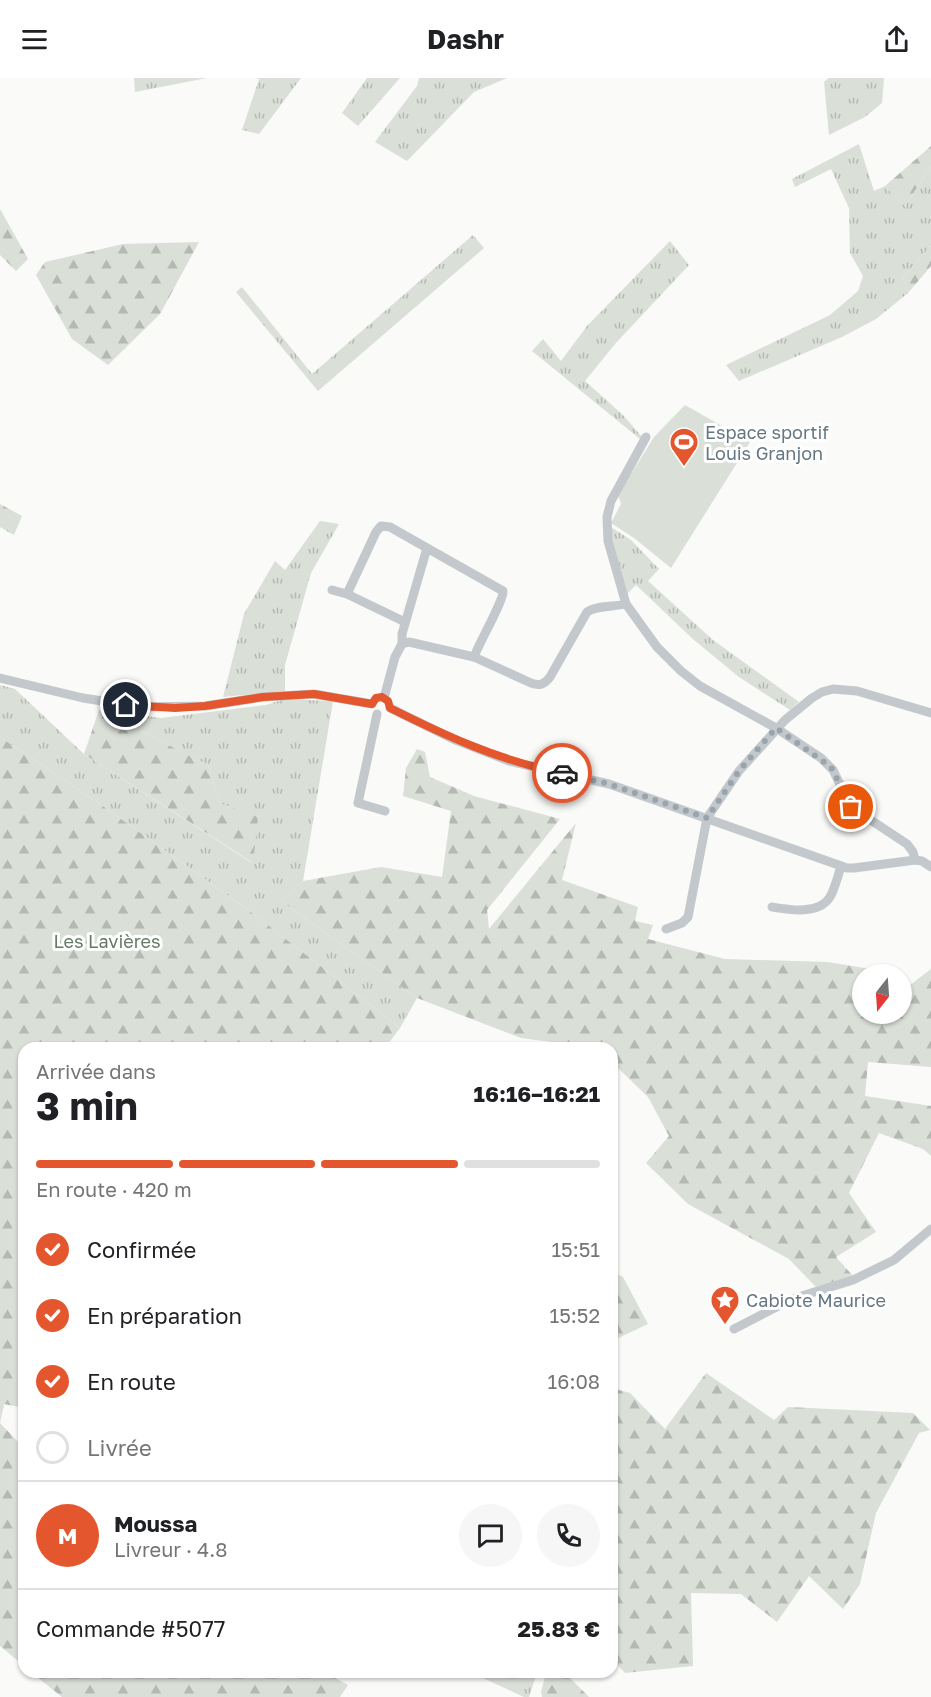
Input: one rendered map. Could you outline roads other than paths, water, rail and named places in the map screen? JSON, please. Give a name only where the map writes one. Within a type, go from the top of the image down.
[{"type":"street","points":[[646,437],[611,501],[608,517],[608,541],[626,604],[657,647],[681,672],[700,686],[776,728],[831,767],[848,803],[906,844],[913,852],[915,860]]},
{"type":"street","points":[[347,594],[376,532],[381,526],[390,527],[503,591],[502,600],[474,657]]},
{"type":"street","points":[[384,698],[402,644],[405,622],[428,548]]},
{"type":"street","points":[[332,591],[347,594],[405,622]]},
{"type":"street","points":[[402,644],[417,643],[474,657],[540,685],[550,677],[587,612],[593,608],[626,604]]},
{"type":"street","points":[[0,678],[83,698],[141,707],[205,706],[263,697],[314,694],[372,704]]},
{"type":"street","points":[[666,929],[682,923],[688,917],[707,818],[739,771],[776,728],[812,698],[833,689],[868,694],[931,713]]},
{"type":"street","points":[[390,708],[385,714],[377,714],[372,704],[376,698],[384,698],[390,708],[453,739],[499,758],[609,784],[841,866],[854,868],[915,860],[922,861],[931,867]]},
{"type":"street","points":[[377,714],[358,803],[385,811]]},
{"type":"street","points":[[772,907],[807,910],[826,902],[832,893],[841,866]]},
{"type":"street","points":[[734,1329],[792,1299],[853,1280],[894,1260],[931,1229]]},
{"type":"place","name":"Espace sportif Louis Granjon","points":[[684,468]]},
{"type":"place","name":"Cabiote Maurice","points":[[725,1326]]},
{"type":"park label","name":"Les Lavières","points":[[107,941]]}]
